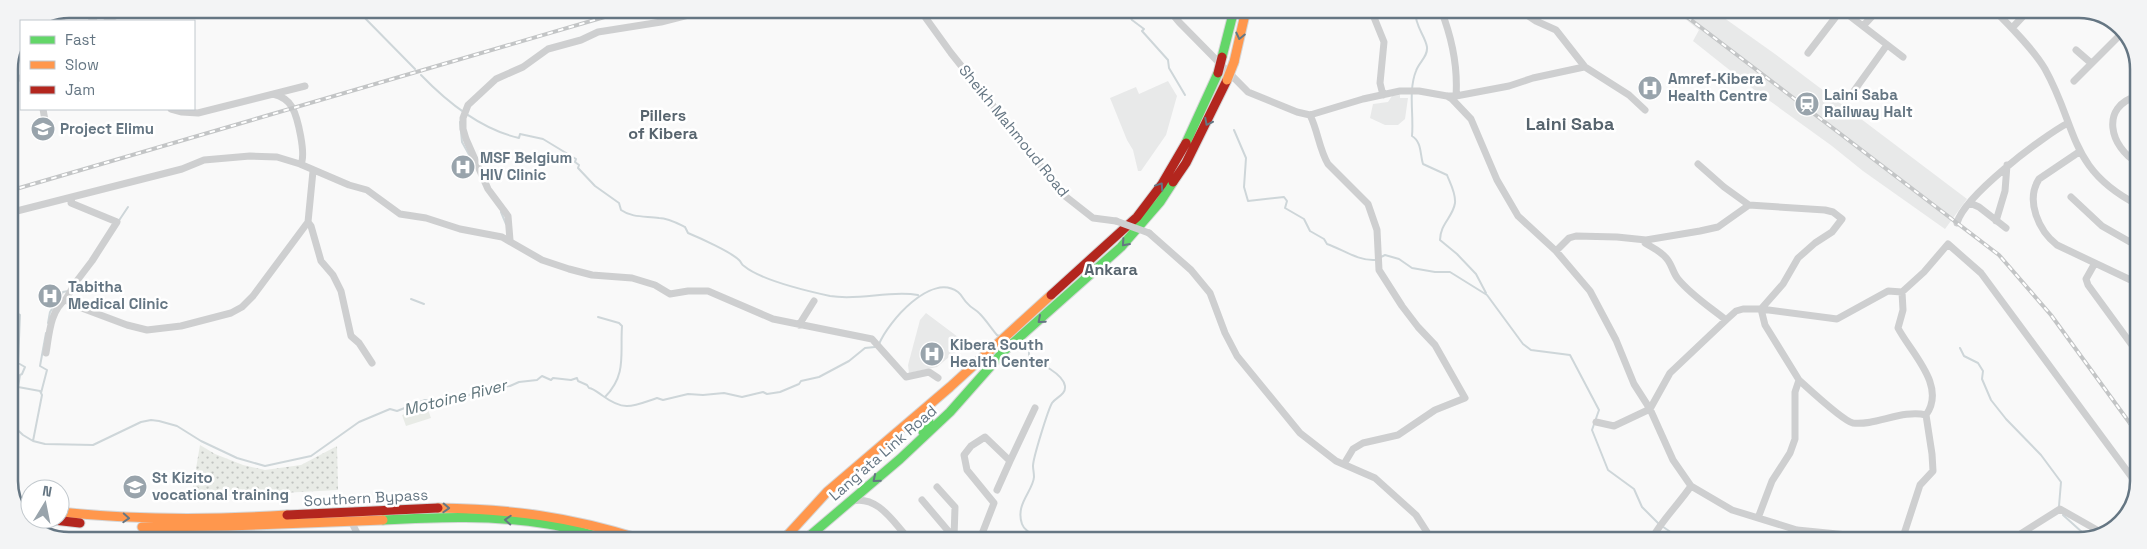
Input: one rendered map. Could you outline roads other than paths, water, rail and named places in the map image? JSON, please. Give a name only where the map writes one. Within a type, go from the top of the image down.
[{"type":"main road","name":"Lang'ata Link Road","points":[[790,532],[827,492],[950,387],[1137,217],[1152,198],[1181,151],[1208,99],[1218,73],[1232,18]]},
{"type":"main road","name":"Lang'ata Link Road","points":[[814,532],[900,459],[950,412],[1004,352],[1121,247],[1160,202],[1186,163],[1227,80],[1234,62],[1244,18]]},
{"type":"main road","points":[[868,458],[885,448],[922,417],[927,419],[929,422],[928,427],[910,445],[900,459]]},
{"type":"main road","name":"Southern Bypass","points":[[70,513],[95,517],[138,519],[246,517],[437,508],[489,509],[550,516],[619,532]]},
{"type":"main road","name":"Southern Bypass","points":[[133,527],[201,528],[454,518],[512,520],[543,524],[577,532]]},
{"type":"main road","points":[[70,522],[115,526]]},
{"type":"street","points":[[510,240],[508,216],[488,189],[464,134],[464,115],[468,105],[496,79],[523,67],[548,49],[581,40],[598,32],[677,18]]},
{"type":"street","name":"Sheikh Mahmoud Road","points":[[926,18],[951,53],[1065,196],[1092,218],[1116,221],[1149,234],[1191,270],[1210,293],[1225,333],[1237,356],[1288,420],[1322,452],[1375,478],[1416,515],[1427,532]]},
{"type":"street","points":[[1177,18],[1248,92],[1297,112],[1310,115],[1400,91],[1419,91],[1456,96],[1509,86],[1533,78],[1584,67]]},
{"type":"street","points":[[1374,18],[1384,42],[1380,83],[1383,95]]},
{"type":"street","points":[[1444,18],[1455,55],[1456,96]]},
{"type":"street","points":[[1532,18],[1556,30],[1584,67],[1629,95],[1645,110]]},
{"type":"street","points":[[1808,53],[1835,18]]},
{"type":"street","points":[[1852,18],[1903,57]]},
{"type":"street","points":[[1863,26],[1870,18]]},
{"type":"street","points":[[2003,18],[2044,67],[2079,152],[2096,176],[2129,201]]},
{"type":"street","points":[[2012,28],[2021,18]]},
{"type":"street","points":[[2074,81],[2118,37]]},
{"type":"street","points":[[1851,95],[1887,45]]},
{"type":"street","points":[[2076,50],[2091,63]]},
{"type":"street","points":[[175,110],[198,113],[305,86]]},
{"type":"street","points":[[273,94],[285,99],[294,114],[299,129],[303,157],[301,164]]},
{"type":"street","points":[[1447,96],[1471,119],[1498,180],[1518,216],[1556,251],[1590,291],[1616,340],[1634,384],[1650,409],[1673,460],[1690,486],[1732,510],[1797,530],[1817,532]]},
{"type":"street","points":[[2129,100],[2118,108],[2112,123],[2112,131],[2120,148],[2129,156]]},
{"type":"street","points":[[43,110],[47,132]]},
{"type":"street","points":[[1310,115],[1328,164],[1362,197],[1373,214],[1377,230],[1379,270],[1418,328],[1436,345],[1465,398],[1435,410],[1398,435],[1363,443],[1353,449],[1344,464]]},
{"type":"street","points":[[1957,223],[1970,203],[2007,165],[2052,132],[2068,123]]},
{"type":"street","points":[[2079,152],[2040,179],[2034,195],[2040,226],[2057,245],[2130,279]]},
{"type":"street","points":[[18,211],[90,194],[182,169],[204,160],[262,156],[277,157],[301,164],[313,171],[367,190],[400,214],[426,218],[460,230],[510,240],[542,260],[568,269],[592,276],[632,278],[655,285],[670,294],[688,291],[708,291],[773,319],[872,339],[906,377],[929,372],[938,378]]},
{"type":"street","points":[[1698,164],[1724,187],[1749,205],[1825,210],[1833,212],[1842,219],[1832,232],[1815,243],[1798,258],[1782,284],[1761,309]]},
{"type":"street","points":[[1996,221],[2005,191],[2007,165]]},
{"type":"street","points":[[66,299],[71,304],[143,330],[181,326],[231,313],[242,307],[253,296],[308,222],[313,171]]},
{"type":"street","points":[[46,353],[55,312],[92,261],[116,222],[71,202],[72,197]]},
{"type":"street","points":[[2071,197],[2102,226],[2129,242]]},
{"type":"street","points":[[1970,203],[2006,228]]},
{"type":"street","points":[[1556,251],[1569,238],[1576,236],[1646,240],[1718,227],[1749,205]]},
{"type":"street","points":[[308,222],[311,226],[321,261],[333,275],[341,291],[351,336],[359,343],[372,363]]},
{"type":"street","points":[[1646,240],[1645,242],[1661,251],[1678,279],[1689,291],[1726,320]]},
{"type":"street","points":[[1597,423],[1614,426],[1650,409],[1670,373],[1736,311],[1761,309],[1836,319],[1888,291],[1902,292],[1924,272],[1948,244],[1980,273],[2130,475]]},
{"type":"street","points":[[2095,263],[2086,279],[2088,285],[2130,342]]},
{"type":"street","points":[[1902,292],[1903,310],[1898,328],[1926,371],[1933,400],[1932,406],[1926,415],[1933,471],[1920,484],[1905,532]]},
{"type":"street","points":[[799,325],[814,301]]},
{"type":"street","points":[[1761,309],[1765,325],[1799,380],[1843,417],[1853,423],[1911,414],[1926,415]]},
{"type":"street","points":[[1758,518],[1772,481],[1796,439],[1795,392],[1799,380]]},
{"type":"street","points":[[997,490],[1035,408]]},
{"type":"street","points":[[983,532],[994,503],[967,470],[964,455],[972,446],[985,437],[1010,461]]},
{"type":"street","points":[[1656,532],[1690,486]]},
{"type":"street","points":[[937,488],[955,507],[955,532]]},
{"type":"street","points":[[849,502],[862,499],[875,503],[902,532]]},
{"type":"street","points":[[922,500],[950,532]]},
{"type":"street","points":[[2024,532],[2059,510],[2095,529]]},
{"type":"street","points":[[350,521],[356,532]]},
{"type":"waterway","points":[[365,18],[415,69]]},
{"type":"waterway","points":[[1131,18],[1144,29],[1142,31],[1168,60],[1169,68],[1185,95]]},
{"type":"waterway","points":[[1416,18],[1426,43],[1427,51],[1417,68],[1412,87],[1412,136],[1418,142],[1423,164],[1447,175],[1454,192],[1454,208],[1442,229],[1440,240],[1476,274],[1486,293]]},
{"type":"waterway","points":[[421,75],[454,105],[478,121],[505,134],[519,138],[520,134],[543,139],[576,159],[575,162],[579,165],[578,168],[595,186],[619,203],[621,210],[625,213],[676,222],[685,227],[688,233],[729,253],[739,260],[742,265],[762,276],[785,285],[830,296],[918,295]]},
{"type":"waterway","points":[[460,122],[462,142],[472,160]]},
{"type":"waterway","points":[[1234,130],[1246,158],[1244,187],[1248,201],[1284,197],[1287,201],[1285,208],[1304,219],[1310,231],[1324,239],[1327,244],[1356,257],[1375,260]]},
{"type":"waterway","points":[[118,222],[128,207]]},
{"type":"waterway","points":[[501,212],[506,224]]},
{"type":"waterway","points":[[1379,258],[1385,255],[1399,259],[1412,268],[1435,272],[1450,272],[1487,295],[1523,344],[1531,350],[1570,355],[1599,410],[1592,430],[1608,470],[1634,489],[1642,507],[1659,524],[1670,532]]},
{"type":"waterway","name":"Motoine River","points":[[879,344],[891,324],[912,302],[936,289],[947,288],[958,292],[982,316],[997,335],[1001,337]]},
{"type":"waterway","points":[[48,323],[50,312],[63,292],[68,291]]},
{"type":"waterway","points":[[411,299],[424,304]]},
{"type":"waterway","points":[[18,314],[20,315],[18,363]]},
{"type":"waterway","points":[[598,317],[619,323],[622,326],[620,372],[617,381],[605,397]]},
{"type":"waterway","points":[[41,393],[47,370],[40,366],[46,333]]},
{"type":"waterway","name":"Motoine River","points":[[1017,342],[1029,351],[1029,360],[1039,363],[1056,373],[1065,386],[1062,394],[1052,403],[1047,415],[1034,461],[1033,482],[1022,504],[1020,517],[1023,526],[1030,532]]},
{"type":"waterway","name":"Motoine River","points":[[18,430],[33,441],[45,444],[93,445],[141,422],[159,421],[177,426],[201,441],[237,458],[265,466],[311,456],[359,422],[390,409],[397,411],[425,400],[437,402],[461,399],[482,389],[510,386],[519,382],[537,380],[542,376],[551,380],[553,378],[571,380],[577,378],[578,381],[589,388],[623,406],[635,405],[657,398],[663,400],[688,394],[724,393],[742,397],[763,392],[767,394],[780,392],[799,384],[801,381],[819,377],[849,361],[865,348],[875,347]]},
{"type":"waterway","points":[[1960,348],[1964,356],[1978,363],[1983,371],[1982,379],[1991,400],[2006,419],[2041,455],[2061,482],[2059,506]]},
{"type":"waterway","points":[[18,363],[25,367],[20,375],[18,387]]},
{"type":"waterway","points":[[18,387],[40,391],[42,395],[33,441]]},
{"type":"waterway","points":[[2063,515],[2082,532]]},
{"type":"railway","points":[[18,188],[601,18]]},
{"type":"railway","points":[[1688,18],[1999,255],[2051,315],[2130,423]]},
{"type":"place","name":"Amref-Kibera Health Centre","points":[[1650,88]]},
{"type":"place","name":"Laini Saba Railway Halt","points":[[1807,104]]},
{"type":"place","name":"Project Elimu","points":[[43,129]]},
{"type":"place","name":"MSF Belgium HIV Clinic","points":[[463,167]]},
{"type":"place","name":"Tabitha Medical Clinic","points":[[50,296]]},
{"type":"place","name":"Kibera South Health Center","points":[[932,354]]},
{"type":"place","name":"St Kizito vocational training","points":[[135,487]]},
{"type":"district","name":"Pillers of Kibera","points":[[663,124]]},
{"type":"district","name":"Laini Saba","points":[[1570,124]]},
{"type":"district","name":"Ankara","points":[[1111,269]]}]
